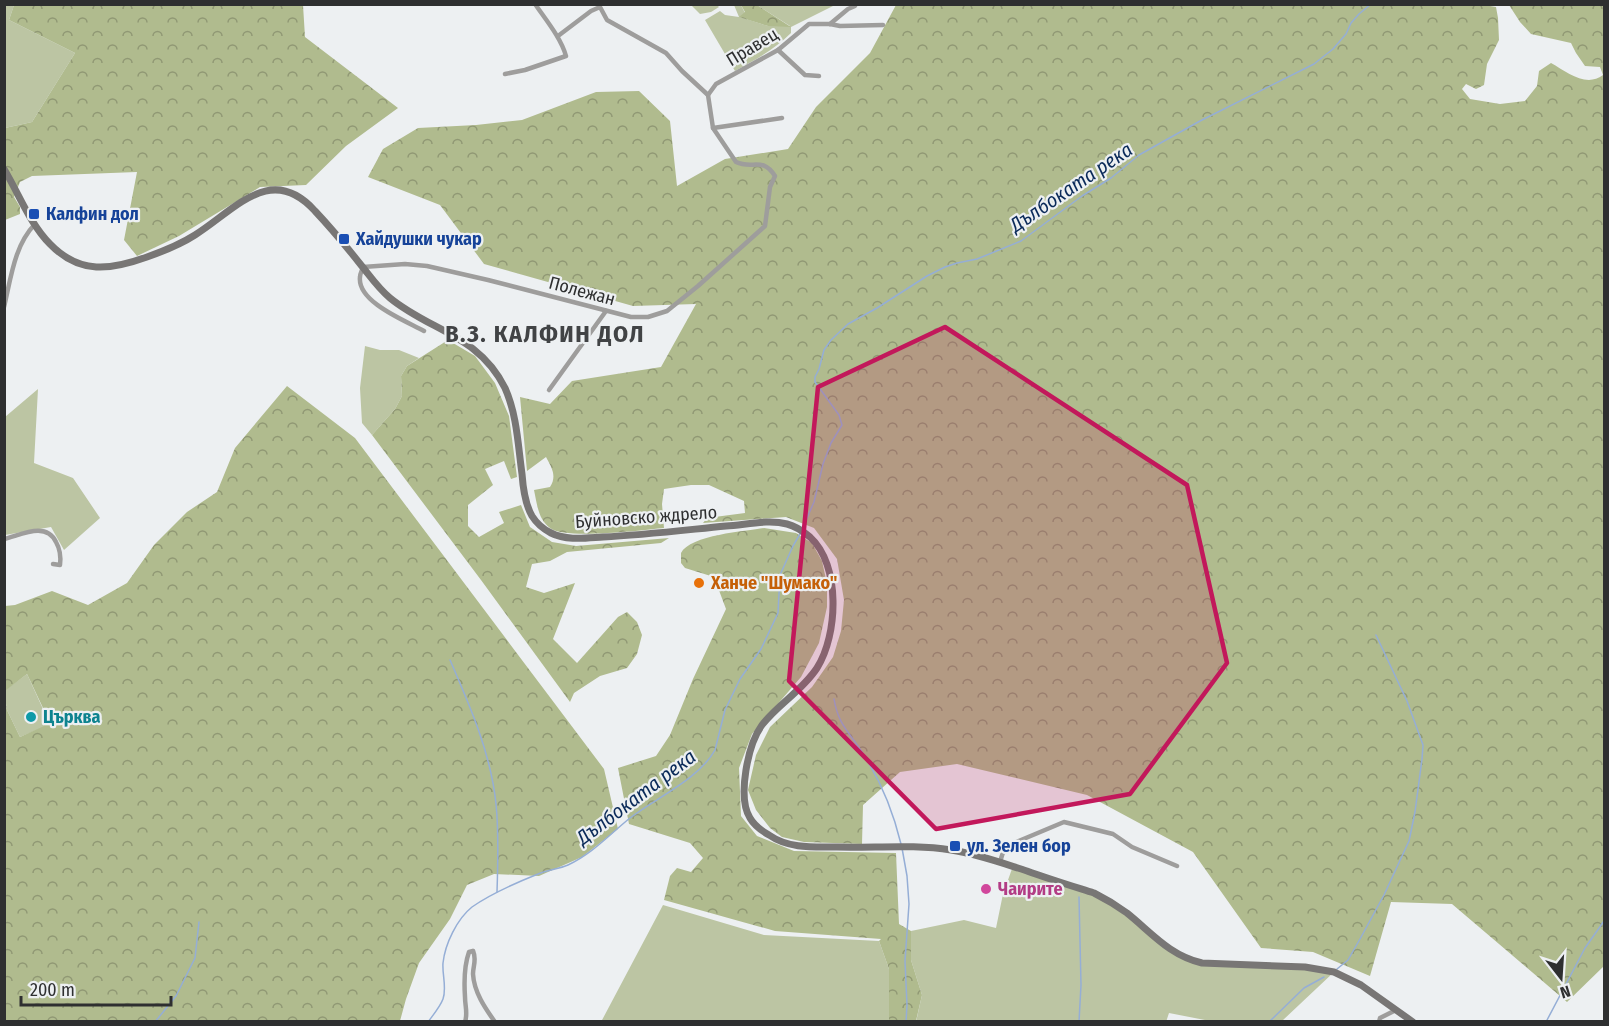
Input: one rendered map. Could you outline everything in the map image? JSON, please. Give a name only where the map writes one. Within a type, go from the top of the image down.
[{"type":"street","points":[[506,74],[564,57],[566,54],[558,36],[535,4]]},
{"type":"street","points":[[830,24],[855,6]]},
{"type":"street","points":[[558,36],[591,11],[600,7],[607,20],[666,53],[708,95],[713,128],[782,118]]},
{"type":"street","name":"Правец","points":[[708,95],[716,84],[778,50],[809,24],[848,27],[883,25]]},
{"type":"street","points":[[778,50],[805,75],[819,76]]},
{"type":"street","name":"Полежан","points":[[363,267],[405,264],[427,266],[631,317],[648,317],[667,310],[698,286],[765,226],[770,187],[775,176],[769,168],[762,165],[742,165],[736,162],[713,128]]},
{"type":"street","name":"Буйновско ждрело","points":[[4,169],[49,243],[81,265],[98,268],[114,267],[184,242],[254,194],[271,190],[286,191],[297,195],[309,204],[387,296],[424,320],[460,339],[489,362],[503,385],[516,423],[528,510],[535,522],[545,531],[559,537],[575,539],[635,536],[764,523],[786,524],[808,535],[819,547],[828,565],[833,589],[830,632],[819,666],[806,683],[761,726],[752,742],[744,788],[746,809],[750,818],[760,829],[778,841],[794,846],[948,849],[977,854],[1000,862]]},
{"type":"street","points":[[4,307],[15,260],[28,232],[36,224]]},
{"type":"street","points":[[363,267],[360,279],[369,299],[424,331]]},
{"type":"street","points":[[549,390],[606,311]]},
{"type":"street","points":[[4,539],[35,530],[44,530],[51,535],[59,549],[60,565],[53,564]]},
{"type":"street","points":[[1177,866],[1132,847],[1113,834],[1064,822],[1004,849],[1000,862],[1094,893],[1112,902],[1186,959],[1202,963],[1305,967],[1334,972],[1361,985],[1413,1022]]},
{"type":"street","points":[[465,1022],[467,1015],[465,970],[469,952],[473,951],[475,958],[473,974],[476,989],[495,1022]]},
{"type":"street","points":[[1379,1022],[1380,1018],[1396,1009]]},
{"type":"highlighted area","points":[[945,327],[1187,485],[1227,663],[1130,794],[936,829],[789,681],[818,387]]},
{"type":"green space","points":[[828,4],[833,6],[791,27],[791,33],[778,44],[735,71],[705,20],[720,11],[725,15],[739,17],[734,5],[741,5],[745,13],[740,17],[768,26],[790,26],[757,5]]},
{"type":"green space","points":[[5,5],[14,5],[9,20],[75,53],[32,122],[5,128]]},
{"type":"green space","points":[[14,5],[303,5],[305,37],[398,108],[346,146],[306,185],[260,187],[179,236],[137,256],[124,240],[137,172],[32,176],[20,182],[14,197],[20,207],[20,214],[5,220],[5,128],[32,122],[75,53],[9,20]]},
{"type":"green space","points":[[691,5],[717,5],[719,7],[711,12],[700,14]]},
{"type":"green space","points":[[741,5],[757,5],[791,27],[768,26],[739,17],[745,12]]},
{"type":"green space","points":[[896,5],[1484,5],[1496,7],[1499,40],[1487,64],[1484,85],[1476,89],[1466,84],[1462,89],[1470,99],[1500,104],[1525,101],[1537,86],[1539,71],[1551,63],[1583,79],[1597,79],[1603,75],[1600,67],[1585,66],[1571,43],[1531,34],[1509,5],[1604,5],[1604,966],[1567,1002],[1452,904],[1391,902],[1370,976],[1313,952],[1261,948],[1193,852],[1087,795],[957,764],[900,772],[863,805],[862,844],[804,842],[782,837],[770,828],[756,810],[748,790],[756,755],[770,727],[812,687],[833,657],[841,631],[844,600],[837,559],[814,528],[786,517],[703,523],[707,518],[745,513],[744,501],[709,485],[664,489],[662,504],[664,528],[587,534],[571,533],[558,532],[550,528],[543,520],[534,490],[550,487],[553,472],[546,457],[527,471],[520,397],[550,404],[572,381],[661,367],[696,304],[633,306],[484,264],[440,205],[368,177],[383,149],[418,128],[522,120],[596,92],[639,91],[670,121],[677,186],[725,159],[788,149],[816,107],[870,53]]},
{"type":"green space","points":[[448,340],[475,356],[495,383],[509,416],[517,477],[511,479],[504,461],[485,469],[493,485],[468,505],[468,526],[479,537],[504,523],[499,512],[521,505],[530,527],[552,542],[576,546],[669,538],[661,543],[567,552],[550,561],[532,564],[526,587],[544,593],[575,583],[553,639],[577,663],[618,617],[627,612],[637,622],[642,635],[637,654],[627,668],[600,676],[574,693],[570,702],[372,435],[395,409],[402,396],[401,376],[407,366]]},
{"type":"green space","points":[[365,346],[380,350],[399,350],[419,358],[407,366],[401,376],[402,396],[395,409],[372,435],[362,423],[360,388]]},
{"type":"green space","points":[[287,386],[355,438],[604,769],[618,829],[582,857],[539,876],[494,874],[467,885],[450,919],[419,963],[400,1021],[5,1021],[5,697],[7,710],[20,737],[44,726],[43,708],[27,674],[5,691],[5,606],[15,605],[52,591],[88,605],[127,583],[154,545],[187,512],[217,492],[235,448]]},
{"type":"green space","points":[[38,389],[34,463],[73,478],[100,518],[64,550],[51,527],[5,535],[5,417]]},
{"type":"green space","points":[[764,528],[796,533],[812,543],[822,561],[827,584],[827,607],[819,643],[801,677],[752,734],[739,768],[741,816],[757,836],[794,851],[896,853],[899,924],[911,931],[911,960],[922,995],[916,1021],[889,1021],[889,969],[879,941],[881,939],[775,931],[664,900],[670,876],[677,868],[691,872],[703,858],[690,843],[629,824],[618,768],[656,756],[670,735],[726,609],[714,577],[685,568],[681,563],[681,553],[686,547],[706,538]]},
{"type":"green space","points":[[27,674],[43,709],[44,727],[20,737],[7,710],[4,691]]},
{"type":"green space","points":[[1013,866],[1094,893],[1186,959],[1334,972],[1282,1021],[1210,1021],[1169,1013],[1166,1022],[916,1022],[922,995],[911,960],[911,931],[964,920],[996,928],[1003,894]]},
{"type":"green space","points":[[663,905],[764,935],[879,941],[889,969],[889,1021],[601,1022]]},
{"type":"waterway","name":"Дълбоката река","points":[[803,527],[814,502],[823,464],[831,443],[842,425],[839,415],[815,382],[815,377],[824,350],[848,324],[945,267],[977,259],[1021,241],[1082,196],[1111,178],[1139,155],[1200,121],[1314,64],[1333,49],[1346,34],[1351,23],[1371,4]]},
{"type":"waterway","name":"Дълбоката река","points":[[428,1022],[444,995],[443,963],[446,948],[457,925],[472,907],[495,893],[577,860],[593,850],[630,818],[688,779],[708,760],[715,750],[725,710],[740,679],[761,649],[778,613],[780,575],[800,534]]},
{"type":"waterway","points":[[1337,969],[1348,960],[1360,939],[1409,841],[1422,759],[1423,745],[1407,701],[1376,635]]},
{"type":"waterway","points":[[450,660],[479,730],[490,767],[498,826],[497,892]]},
{"type":"waterway","points":[[834,699],[841,720],[879,783],[890,807],[901,844]]},
{"type":"waterway","points":[[902,848],[909,904],[905,961],[906,1022]]},
{"type":"waterway","points":[[1079,897],[1081,985],[1079,1022]]},
{"type":"waterway","points":[[1546,1022],[1585,948],[1604,921]]},
{"type":"waterway","points":[[155,1022],[176,996],[195,958],[199,922]]},
{"type":"waterway","points":[[1269,1022],[1304,988],[1324,977]]},
{"type":"place","name":"Калфин дол","points":[[34,214]]},
{"type":"place","name":"Хайдушки чукар","points":[[344,239]]},
{"type":"place","name":"Ханче \"Шумако\"","points":[[699,583]]},
{"type":"place","name":"Църква","points":[[31,717]]},
{"type":"place","name":"ул. Зелен бор","points":[[955,846]]},
{"type":"place","name":"Чаирите","points":[[986,889]]},
{"type":"district","name":"В.З. КАЛФИН ДОЛ","points":[[545,334]]}]
